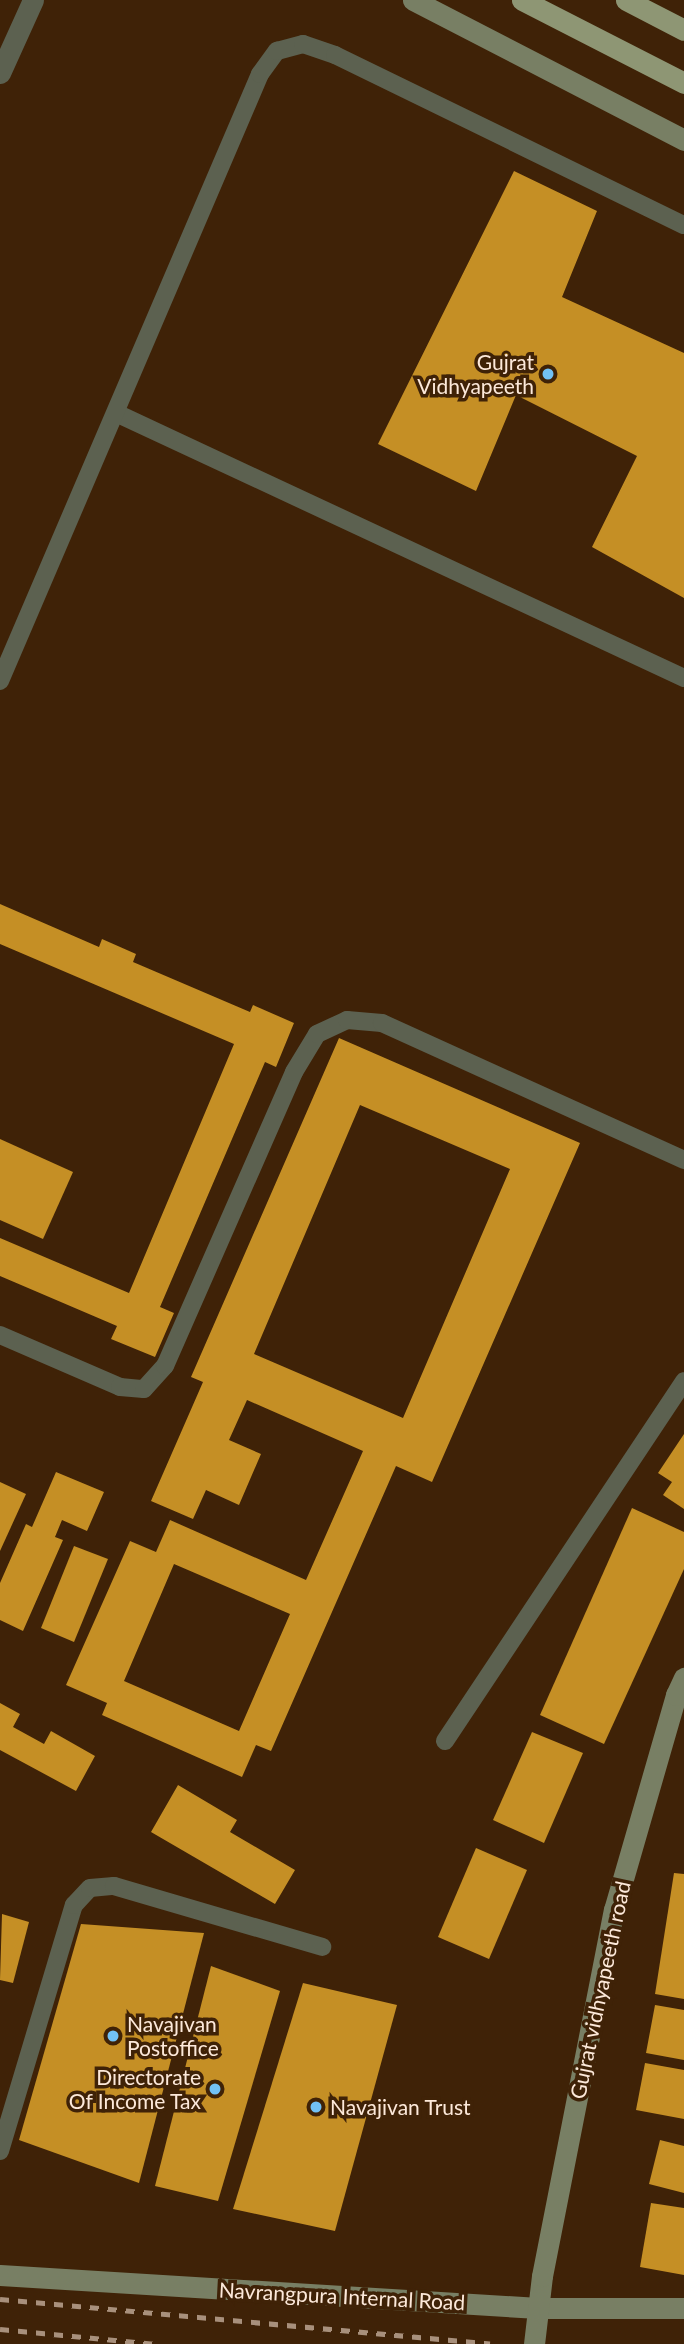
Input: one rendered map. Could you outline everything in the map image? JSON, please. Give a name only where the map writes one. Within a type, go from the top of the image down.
[{"type":"main road","points":[[522,0],[684,83]]},
{"type":"main road","points":[[626,0],[684,30]]},
{"type":"street","points":[[0,73],[33,0]]},
{"type":"street","points":[[414,0],[684,140]]},
{"type":"street","name":"Gujrat vidhyapeeth road","points":[[534,2344],[538,2308],[614,1910],[676,1695],[684,1678]]},
{"type":"street","name":"Navrangpura Internal Road","points":[[0,2275],[538,2308],[684,2308]]},
{"type":"lane","points":[[0,681],[260,74],[278,51],[303,44],[335,55],[684,225]]},
{"type":"lane","points":[[116,413],[683,675]]},
{"type":"lane","points":[[0,1335],[120,1387],[144,1388],[165,1366],[293,1072],[317,1034],[347,1020],[383,1023],[684,1160]]},
{"type":"lane","points":[[445,1741],[684,1381]]},
{"type":"lane","points":[[0,2151],[74,1905],[90,1888],[114,1886],[321,1947]]},
{"type":"building","name":"Gujrat Vidhyapeeth","points":[[514,171],[597,211],[562,297],[684,353],[684,598],[592,547],[637,456],[516,395],[476,491],[378,444]]},
{"type":"building","points":[[0,904],[99,947],[102,939],[136,954],[133,962],[250,1012],[253,1005],[294,1023],[276,1067],[265,1062],[160,1307],[174,1313],[155,1357],[111,1339],[117,1326],[0,1276],[0,1238],[129,1293],[234,1044],[0,944]]},
{"type":"building","points":[[339,1038],[580,1143],[432,1482],[396,1466],[271,1751],[256,1745],[242,1777],[102,1715],[107,1703],[66,1685],[130,1541],[156,1552],[170,1520],[306,1580],[363,1451],[247,1400],[229,1440],[261,1454],[239,1505],[206,1490],[193,1519],[151,1501],[203,1382],[191,1377]],"holes":[[[360,1105],[510,1169],[403,1418],[254,1354]],[[174,1564],[290,1614],[239,1731],[124,1681]]]},
{"type":"building","points":[[0,1139],[73,1172],[43,1239],[0,1220]]},
{"type":"building","points":[[684,1434],[684,1509],[663,1495],[672,1482],[658,1473]]},
{"type":"building","points":[[56,1472],[104,1492],[87,1531],[62,1520],[55,1537],[63,1540],[23,1631],[0,1620],[0,1583],[26,1524],[32,1527]]},
{"type":"building","points":[[0,1482],[26,1494],[0,1551]]},
{"type":"building","points":[[632,1508],[684,1532],[684,1569],[604,1744],[540,1715]]},
{"type":"building","points":[[74,1546],[108,1559],[74,1642],[41,1628]]},
{"type":"building","points":[[0,1703],[20,1714],[13,1727],[44,1744],[51,1731],[95,1756],[76,1791],[0,1750]]},
{"type":"building","points":[[532,1732],[583,1753],[544,1843],[493,1820]]},
{"type":"building","points":[[178,1785],[237,1820],[230,1832],[295,1870],[275,1904],[151,1832]]},
{"type":"building","points":[[476,1848],[527,1870],[489,1959],[438,1937]]},
{"type":"building","points":[[674,1873],[684,1874],[684,1999],[655,1994]]},
{"type":"building","points":[[2,1914],[29,1922],[13,1983],[0,1980]]},
{"type":"building","name":"Navajivan Postoffice","points":[[81,1924],[204,1933],[139,2183],[19,2140]]},
{"type":"building","name":"Directorate Of Income Tax","points":[[211,1966],[280,1991],[218,2201],[155,2186]]},
{"type":"building","name":"Navajivan Trust","points":[[303,1983],[397,2005],[335,2231],[233,2209]]},
{"type":"building","points":[[655,2005],[684,2010],[684,2060],[646,2053]]},
{"type":"building","points":[[645,2063],[684,2070],[684,2119],[636,2110]]},
{"type":"building","points":[[660,2140],[684,2146],[684,2193],[649,2184]]},
{"type":"building","points":[[651,2203],[684,2208],[684,2275],[640,2267]]},
{"type":"railway","points":[[0,2299],[490,2344]]},
{"type":"railway","points":[[0,2329],[156,2344]]},
{"type":"place","name":"Gujrat Vidhyapeeth","points":[[548,374]]},
{"type":"place","name":"Navajivan Postoffice","points":[[113,2036]]},
{"type":"place","name":"Directorate Of Income Tax","points":[[215,2089]]},
{"type":"place","name":"Navajivan Trust","points":[[316,2107]]}]
